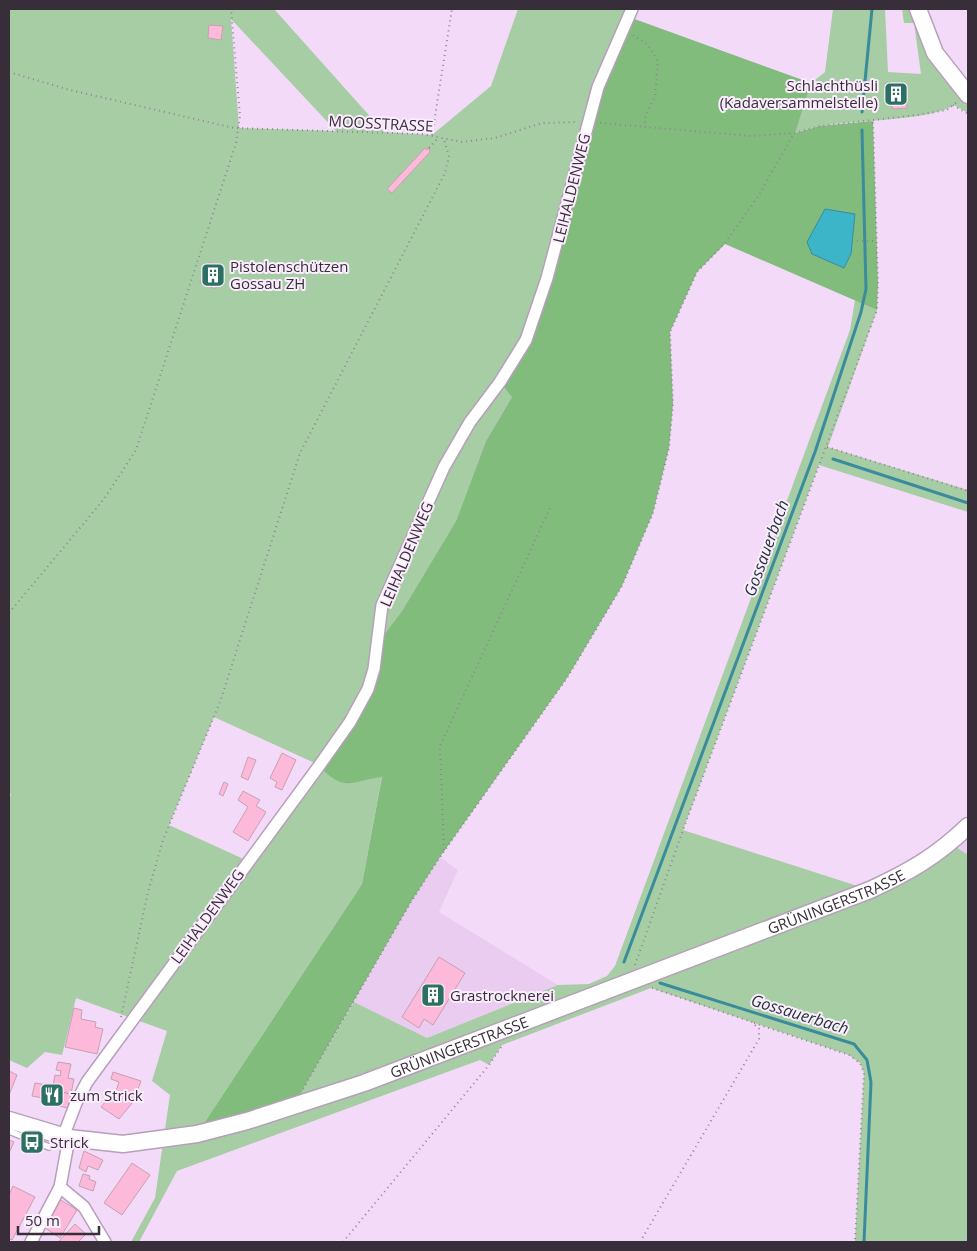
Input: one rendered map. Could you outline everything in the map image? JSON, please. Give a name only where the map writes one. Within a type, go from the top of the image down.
[{"type":"main road","points":[[918,9],[935,53],[968,95]]},
{"type":"main road","name":"GRÜNINGERSTRASSE","points":[[9,1120],[66,1137],[107,1143],[151,1142],[197,1134],[300,1106],[870,890],[914,869],[950,843],[968,826]]},
{"type":"street","name":"LEIHALDENWEG","points":[[31,1242],[60,1187],[66,1137],[81,1092],[116,1040],[319,766],[350,722],[368,689],[374,669],[382,605],[444,467],[470,422],[500,382],[526,340],[547,278],[602,75],[632,9]]},
{"type":"street","points":[[60,1187],[84,1207],[105,1242]]},
{"type":"lane","points":[[9,1131],[49,1147],[66,1137]]},
{"type":"path","points":[[9,613],[104,499],[136,450],[230,163],[239,128],[240,106],[232,9]]},
{"type":"path","points":[[432,135],[452,9]]},
{"type":"path","points":[[630,33],[647,44],[658,61],[656,97],[646,117],[644,126]]},
{"type":"path","name":"MOOSSTRASSE","points":[[9,72],[80,92],[239,128],[432,135],[444,140],[458,142],[485,140],[542,123],[588,122],[751,136],[794,133],[820,126],[874,121],[947,110],[954,105],[968,114]]},
{"type":"path","points":[[634,966],[877,310],[874,121]]},
{"type":"path","points":[[300,1106],[302,1091],[411,902],[444,850],[568,678],[622,586],[653,513],[670,448],[673,404],[670,332],[697,272],[725,243],[759,195],[794,133]]},
{"type":"path","points":[[429,148],[439,137]]},
{"type":"path","points":[[116,1040],[148,892],[163,840],[220,702],[300,453],[445,173],[449,157],[444,140]]},
{"type":"path","points":[[857,241],[877,241]]},
{"type":"path","points":[[827,447],[968,491]]},
{"type":"path","points":[[444,850],[440,746],[551,506]]},
{"type":"path","points":[[651,988],[849,1055],[860,1063],[864,1073],[855,1242]]},
{"type":"path","points":[[640,1242],[759,1039],[759,1029],[752,1022]]},
{"type":"path","points":[[343,1242],[489,1065],[502,1045],[504,1029]]},
{"type":"shaded area","points":[[968,826],[968,855],[950,843]]},
{"type":"shaded area","points":[[440,857],[458,870],[439,912],[558,985],[427,1038],[354,1002],[411,902]]},
{"type":"green space","points":[[9,9],[274,9],[384,132],[432,135],[491,86],[518,9],[632,9],[512,397],[486,441],[456,521],[402,611],[377,644],[382,776],[362,884],[197,1134],[299,1106],[302,1091],[354,1002],[427,1038],[558,985],[589,984],[607,976],[615,966],[850,330],[855,300],[877,310],[828,447],[968,490],[968,512],[819,465],[683,830],[870,890],[950,843],[968,855],[968,1242],[855,1242],[864,1073],[860,1063],[849,1055],[651,988],[502,1045],[489,1065],[480,1060],[177,1171],[139,1242],[131,1242],[155,1198],[170,1095],[152,1081],[167,1031],[76,998],[62,1055],[45,1052],[27,1068],[9,1060],[9,800],[11,794],[9,793]],"holes":[[[231,19],[336,131],[239,128]],[[214,717],[319,765],[248,861],[169,825]]]},
{"type":"green space","points":[[833,9],[885,9],[888,72],[921,74],[914,23],[904,23],[902,9],[918,9],[968,95],[968,113],[954,105],[928,114],[834,124],[794,133],[811,83],[825,72]]},
{"type":"green space","points":[[629,17],[811,83],[795,133],[820,126],[873,121],[878,283],[877,310],[725,244],[697,272],[670,332],[673,404],[669,448],[653,513],[622,586],[567,678],[440,857],[411,902],[302,1091],[299,1106],[197,1134],[362,884],[382,777],[348,783],[342,782],[335,780],[319,766],[368,689],[377,644],[402,611],[456,521],[486,441],[512,397],[500,382],[526,340],[588,122]]},
{"type":"water","points":[[825,209],[855,214],[851,254],[844,268],[812,254],[807,242]]},
{"type":"building","points":[[209,25],[223,26],[221,40],[208,38]]},
{"type":"building","name":"Schlachthüsli (Kadaversammelstelle)","points":[[885,83],[890,83],[891,87],[905,86],[907,108],[892,109],[892,102],[886,102]]},
{"type":"building","points":[[429,147],[430,152],[392,193],[387,189],[425,148],[427,150]]},
{"type":"building","name":"Pistolenschützen Gossau ZH","points":[[209,262],[225,270],[215,289],[200,282]]},
{"type":"building","points":[[282,753],[296,760],[282,790],[275,787],[277,782],[270,778]]},
{"type":"building","points":[[248,757],[256,760],[248,780],[241,777]]},
{"type":"building","points":[[224,782],[228,784],[223,796],[219,794]]},
{"type":"building","points":[[243,791],[260,800],[256,806],[266,812],[248,841],[233,832],[248,807],[238,800]]},
{"type":"building","name":"Grastrocknerei","points":[[439,957],[465,973],[433,1025],[424,1019],[419,1028],[402,1017]]},
{"type":"building","points":[[74,1008],[82,1010],[81,1019],[96,1022],[95,1027],[103,1029],[97,1054],[65,1047]]},
{"type":"building","points":[[58,1062],[71,1064],[68,1078],[74,1079],[71,1094],[52,1090],[55,1075],[60,1076],[61,1071],[56,1070]]},
{"type":"building","points":[[9,1071],[17,1075],[9,1095]]},
{"type":"building","points":[[113,1072],[141,1081],[133,1102],[119,1119],[101,1107],[117,1088],[119,1082],[111,1079]]},
{"type":"building","name":"zum Strick","points":[[35,1083],[53,1086],[52,1090],[71,1094],[68,1108],[49,1104],[51,1096],[48,1099],[32,1096]]},
{"type":"building","points":[[9,1140],[14,1142],[9,1153]]},
{"type":"building","points":[[84,1151],[103,1160],[98,1170],[88,1166],[86,1172],[79,1168]]},
{"type":"building","points":[[132,1163],[150,1175],[122,1215],[104,1203]]},
{"type":"building","points":[[83,1174],[90,1176],[89,1179],[96,1182],[93,1191],[79,1186]]},
{"type":"building","points":[[13,1186],[35,1197],[12,1240],[9,1239],[9,1195]]},
{"type":"building","points":[[59,1199],[77,1210],[60,1238],[42,1226]]},
{"type":"building","points":[[75,1224],[86,1234],[79,1241],[81,1242],[58,1242]]},
{"type":"waterway","name":"Gossauerbach","points":[[862,112],[872,9]]},
{"type":"waterway","name":"Gossauerbach","points":[[624,962],[815,452],[861,312],[866,289],[862,130]]},
{"type":"waterway","points":[[833,459],[968,503]]},
{"type":"waterway","name":"Gossauerbach","points":[[660,983],[854,1044],[867,1060],[871,1082],[864,1242]]},
{"type":"place","name":"Schlachthüsli (Kadaversammelstelle)","points":[[896,94]]},
{"type":"place","name":"Pistolenschützen Gossau ZH","points":[[213,275]]},
{"type":"place","name":"Grastrocknerei","points":[[433,995]]},
{"type":"place","name":"zum Strick","points":[[52,1095]]},
{"type":"place","name":"Strick","points":[[32,1142]]}]
